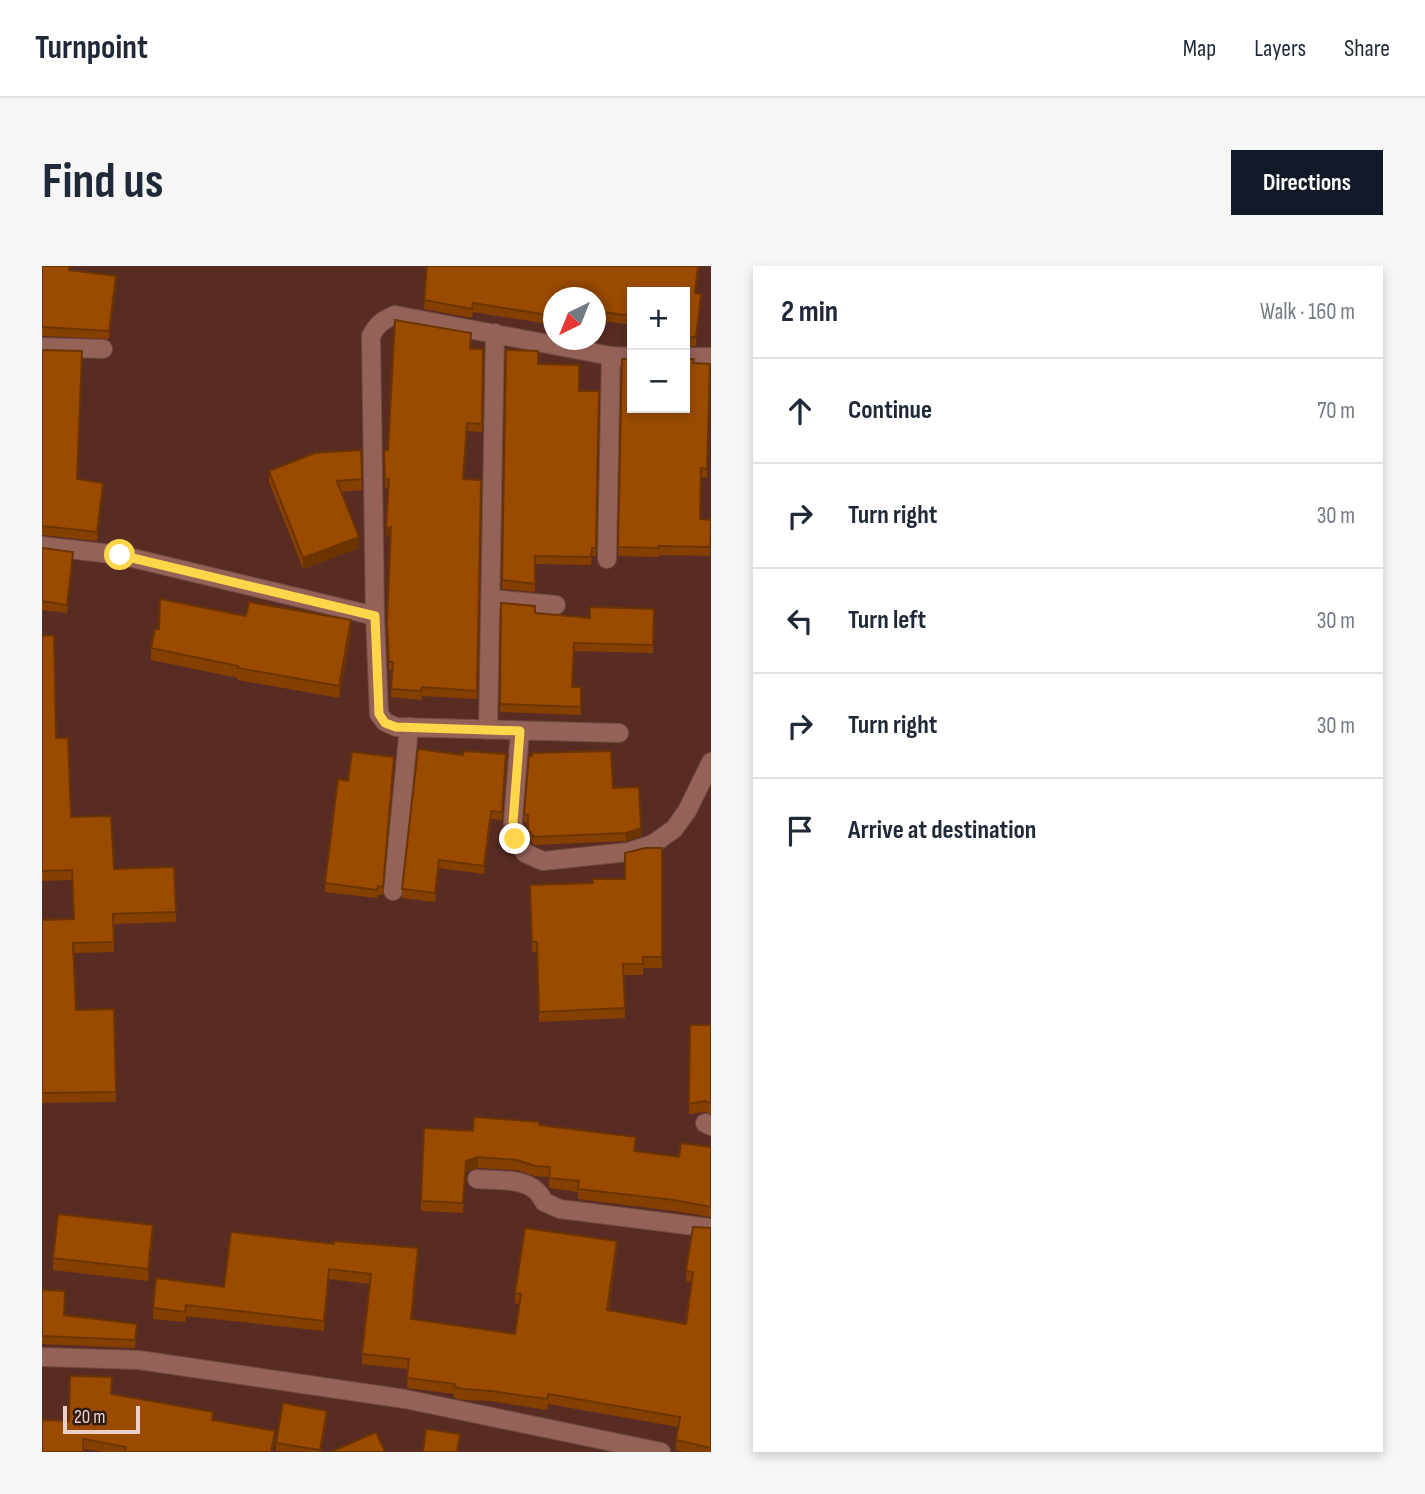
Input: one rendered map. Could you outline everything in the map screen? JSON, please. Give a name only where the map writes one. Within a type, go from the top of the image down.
[{"type":"street","points":[[619,733],[396,727],[385,723],[379,714],[371,336],[375,327],[383,320],[395,315],[611,356],[627,356]]},
{"type":"street","points":[[488,730],[495,333]]},
{"type":"street","points":[[42,347],[103,349]]},
{"type":"street","points":[[607,559],[611,356]]},
{"type":"street","points":[[690,357],[711,357]]},
{"type":"street","points":[[42,546],[120,555],[375,616]]},
{"type":"street","points":[[491,599],[556,605]]},
{"type":"street","points":[[393,891],[409,727]]},
{"type":"street","points":[[520,731],[513,822],[515,839],[525,853],[543,861],[628,852],[653,844],[674,829],[687,811],[711,762]]},
{"type":"street","points":[[477,1180],[523,1183],[540,1192],[544,1202],[560,1209],[711,1228]]},
{"type":"street","points":[[42,1357],[139,1360],[405,1399],[661,1452]]},
{"type":"building","points":[[42,266],[69,266],[69,270],[116,276],[109,331],[42,327]]},
{"type":"building","points":[[427,266],[698,266],[695,293],[701,294],[696,337],[690,338],[690,287],[627,287],[627,315],[606,312],[606,287],[543,287],[543,314],[473,303],[472,309],[424,300]]},
{"type":"building","points":[[395,320],[471,333],[470,349],[483,349],[482,424],[467,423],[463,479],[481,480],[477,691],[422,687],[421,691],[391,689],[393,662],[389,662],[387,622],[391,527],[386,529],[389,479],[385,480],[384,451],[388,450]]},
{"type":"building","points":[[42,350],[82,351],[77,479],[103,483],[97,532],[42,526]]},
{"type":"building","points":[[506,350],[538,351],[538,364],[579,365],[579,391],[599,391],[596,548],[592,548],[591,557],[535,556],[535,584],[502,580]]},
{"type":"building","points":[[622,359],[627,359],[627,413],[690,413],[690,359],[694,359],[693,363],[710,364],[707,469],[701,468],[700,519],[711,520],[710,547],[618,547]]},
{"type":"building","points":[[361,450],[362,479],[337,481],[359,537],[303,558],[269,471],[315,453]]},
{"type":"building","points":[[42,548],[73,552],[67,605],[42,601]]},
{"type":"building","points":[[160,599],[246,616],[249,602],[351,620],[339,686],[238,668],[151,648],[155,629],[159,629]]},
{"type":"building","points":[[501,603],[535,606],[535,613],[590,618],[590,607],[654,609],[653,645],[574,643],[572,687],[581,687],[581,707],[500,704]]},
{"type":"building","points":[[54,635],[56,738],[68,738],[71,817],[111,816],[114,869],[174,867],[176,912],[113,914],[114,942],[73,943],[76,1010],[114,1009],[116,1092],[42,1093],[42,920],[74,919],[72,870],[42,871],[42,636]]},
{"type":"building","points":[[418,749],[463,755],[463,751],[506,754],[502,812],[491,811],[484,866],[439,860],[435,893],[402,889]]},
{"type":"building","points":[[611,751],[613,788],[639,787],[641,828],[626,833],[534,837],[528,830],[528,815],[524,814],[529,756],[532,756],[532,753]]},
{"type":"building","points":[[352,752],[394,757],[383,887],[378,886],[377,890],[325,883],[338,779],[348,781]]},
{"type":"building","points":[[645,848],[662,848],[662,957],[643,957],[643,964],[623,964],[625,1008],[539,1012],[537,942],[532,942],[530,885],[625,879],[625,853]]},
{"type":"building","points":[[690,1025],[711,1025],[711,1103],[705,1101],[689,1104]]},
{"type":"building","points":[[474,1117],[539,1122],[539,1125],[636,1137],[634,1151],[679,1157],[681,1143],[711,1147],[711,1207],[578,1189],[579,1181],[549,1178],[550,1167],[535,1166],[517,1160],[478,1157],[466,1161],[463,1203],[421,1201],[424,1128],[473,1131]]},
{"type":"building","points":[[58,1214],[153,1225],[148,1269],[53,1258]]},
{"type":"building","points":[[693,1227],[711,1228],[711,1448],[676,1440],[680,1417],[548,1394],[547,1399],[464,1389],[454,1387],[455,1384],[407,1378],[409,1359],[362,1354],[371,1274],[329,1269],[324,1321],[186,1305],[185,1312],[153,1308],[156,1278],[224,1287],[231,1232],[334,1244],[334,1241],[418,1248],[411,1319],[515,1334],[521,1294],[515,1293],[525,1228],[617,1241],[607,1310],[686,1324],[693,1272],[686,1271]]},
{"type":"building","points":[[42,1290],[65,1291],[64,1315],[137,1324],[135,1340],[42,1336]]},
{"type":"building","points":[[70,1376],[112,1377],[111,1394],[213,1412],[212,1420],[275,1431],[271,1452],[125,1452],[126,1447],[83,1439],[83,1452],[42,1452],[42,1420],[69,1421]]},
{"type":"building","points":[[283,1403],[327,1411],[320,1450],[276,1443]]},
{"type":"building","points":[[426,1429],[460,1434],[457,1452],[423,1452]]},
{"type":"building","points":[[376,1432],[385,1452],[333,1452],[333,1451]]},
{"type":"route","points":[[120,555],[375,616],[379,714],[385,723],[396,727],[520,731],[513,822],[515,839]]}]
